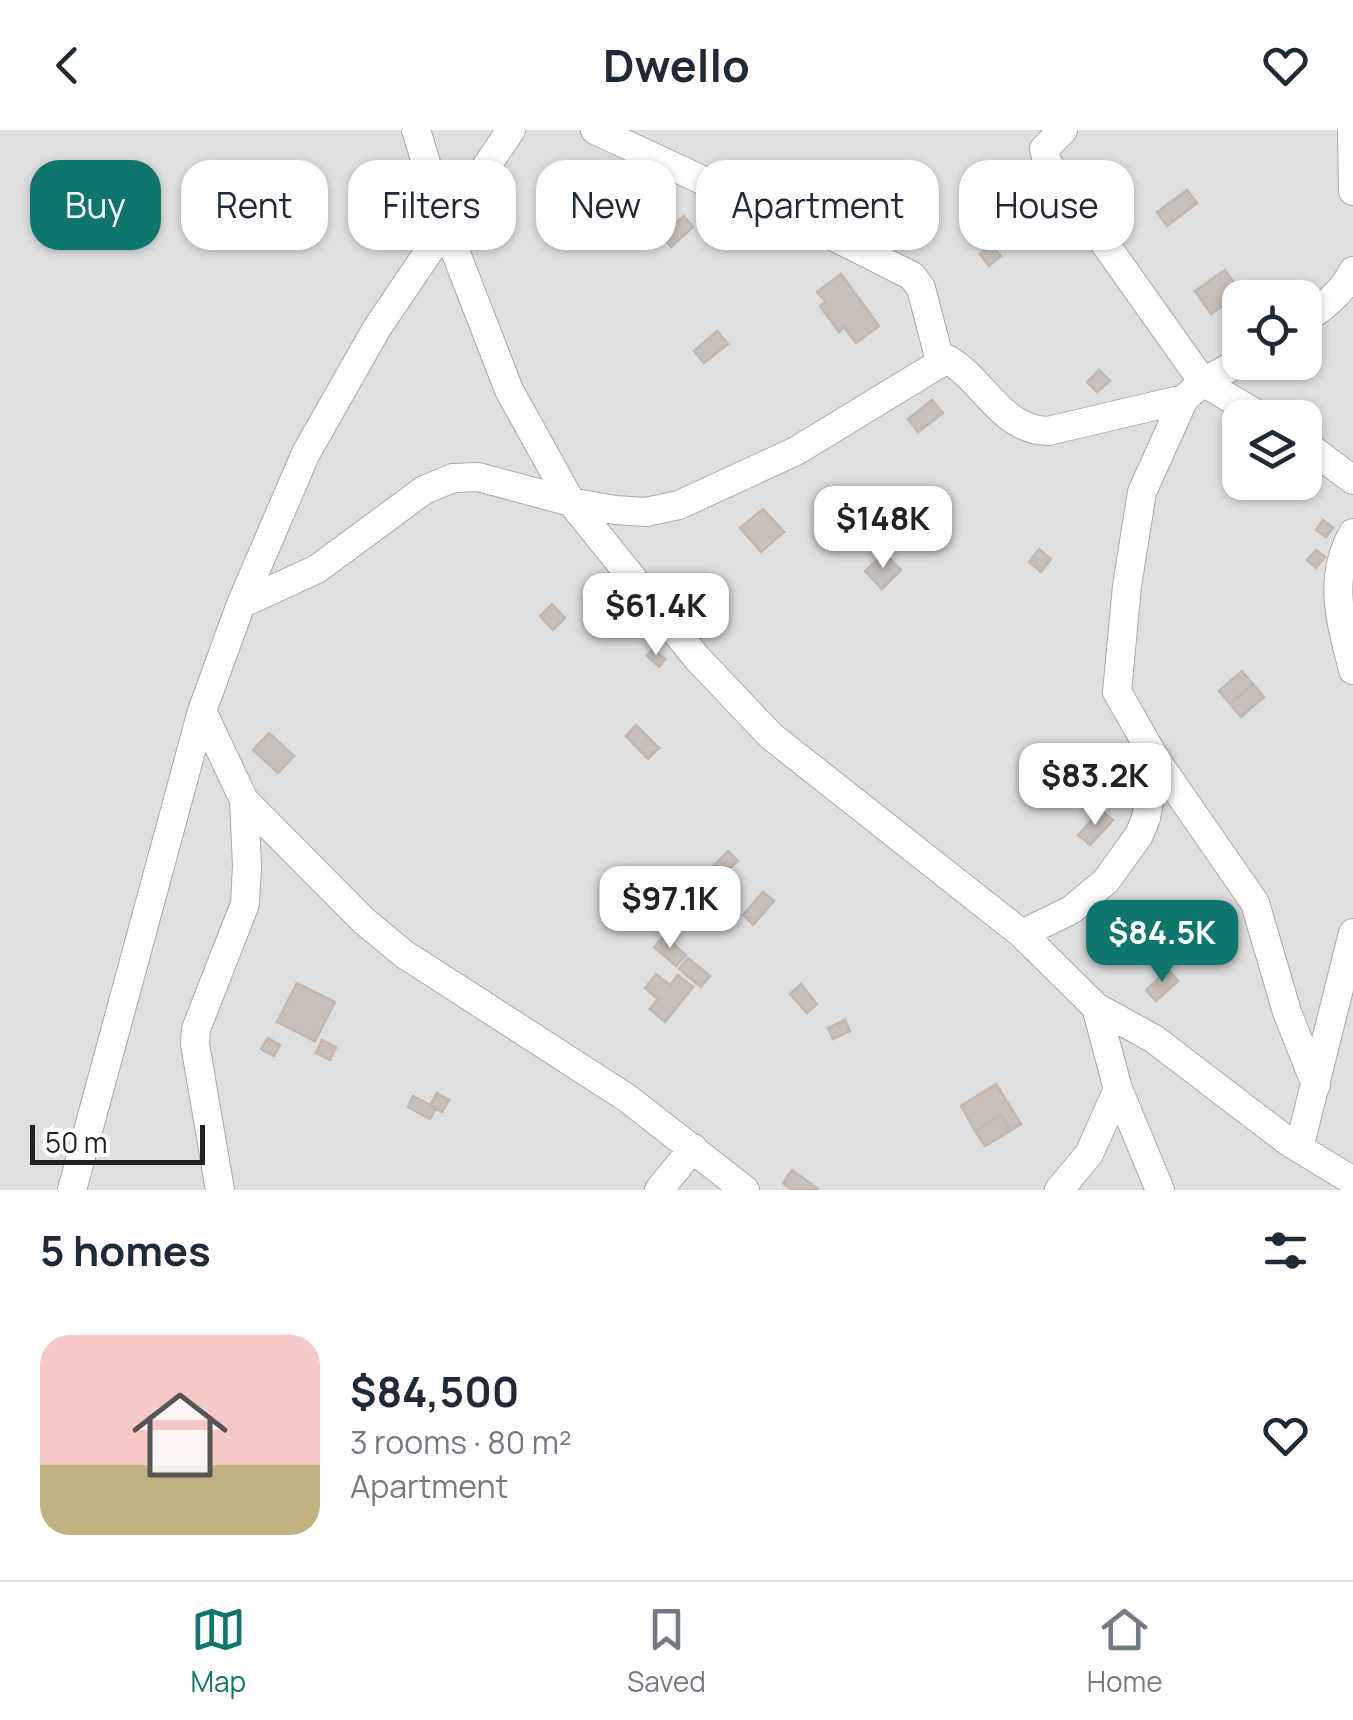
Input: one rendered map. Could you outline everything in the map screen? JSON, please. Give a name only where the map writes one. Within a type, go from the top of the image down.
[{"type":"street","points":[[416,130],[425,160]]},
{"type":"street","points":[[490,160],[511,130]]},
{"type":"street","points":[[594,130],[797,218],[912,276],[920,288],[940,361]]},
{"type":"street","points":[[1062,130],[1044,149],[1047,162],[1194,391],[1222,402]]},
{"type":"street","points":[[1352,130],[1353,191]]},
{"type":"street","points":[[72,1190],[202,712],[241,604],[306,452],[377,328],[429,250]]},
{"type":"street","points":[[454,250],[509,390],[571,502],[697,658],[771,736],[1022,934],[1096,1007],[1154,1039],[1299,1148],[1352,1180]]},
{"type":"street","points":[[1322,308],[1347,283],[1353,271]]},
{"type":"street","points":[[241,604],[317,569],[424,490],[453,478],[478,477],[571,502],[646,512],[679,505],[796,452],[940,361],[952,361],[1015,423],[1030,430],[1048,431],[1194,391],[1222,373]]},
{"type":"street","points":[[1194,391],[1142,492],[1117,681],[1121,700],[1156,760],[1256,903],[1287,1012],[1316,1086]]},
{"type":"street","points":[[1322,457],[1353,480]]},
{"type":"street","points":[[1353,533],[1341,555],[1338,589],[1340,622],[1353,670]]},
{"type":"street","points":[[202,712],[244,800],[364,921],[404,954],[627,1098],[745,1190]]},
{"type":"street","points":[[1022,934],[1071,910],[1106,881],[1139,835],[1156,760]]},
{"type":"street","points":[[220,1190],[194,1044],[196,1029],[245,904],[244,800]]},
{"type":"street","points":[[1299,1148],[1353,933]]},
{"type":"street","points":[[1096,1007],[1118,1088],[1160,1190]]},
{"type":"street","points":[[1059,1190],[1089,1154],[1118,1088]]},
{"type":"street","points":[[659,1190],[693,1148]]},
{"type":"street","points":[[1089,1154],[1144,1151]]},
{"type":"shaded area","points":[[0,130],[1353,130],[1353,1190],[0,1190]]},
{"type":"building","points":[[1187,190],[1197,203],[1167,226],[1157,212]]},
{"type":"building","points":[[684,216],[693,227],[676,242],[676,223]]},
{"type":"building","points":[[996,250],[1001,256],[989,266],[980,254]]},
{"type":"building","points":[[1225,270],[1232,280],[1222,280],[1222,306],[1211,314],[1195,291]]},
{"type":"building","points":[[841,274],[879,326],[856,343],[844,327],[839,332],[820,306],[826,302],[817,292]]},
{"type":"building","points":[[717,331],[728,344],[704,363],[694,351]]},
{"type":"building","points":[[1099,370],[1110,381],[1097,392],[1087,382]]},
{"type":"building","points":[[932,400],[943,413],[918,432],[908,419]]},
{"type":"building","points":[[763,509],[784,532],[761,552],[740,528]]},
{"type":"building","points":[[1323,520],[1333,528],[1326,537],[1316,530]]},
{"type":"building","points":[[1039,549],[1051,559],[1041,572],[1029,562]]},
{"type":"building","points":[[1316,550],[1325,557],[1316,568],[1307,560]]},
{"type":"building","points":[[884,553],[901,570],[882,589],[865,571]]},
{"type":"building","points":[[552,604],[565,618],[553,630],[540,616]]},
{"type":"building","points":[[653,649],[665,659],[659,667],[647,656]]},
{"type":"building","points":[[1242,671],[1253,684],[1230,704],[1219,691]]},
{"type":"building","points":[[1253,684],[1264,697],[1241,717],[1230,704]]},
{"type":"building","points":[[636,725],[659,748],[648,759],[626,736]]},
{"type":"building","points":[[269,733],[294,756],[278,773],[253,750]]},
{"type":"building","points":[[1101,810],[1113,820],[1090,845],[1078,835]]},
{"type":"building","points":[[728,851],[738,861],[728,870],[737,878],[726,890],[708,872]]},
{"type":"building","points":[[763,892],[774,901],[753,925],[743,915]]},
{"type":"building","points":[[664,936],[686,955],[676,966],[654,947]]},
{"type":"building","points":[[688,958],[710,976],[701,987],[679,969]]},
{"type":"building","points":[[1168,969],[1178,981],[1156,1001],[1146,990]]},
{"type":"building","points":[[656,974],[670,985],[678,975],[693,987],[665,1022],[650,1009],[658,999],[645,988]]},
{"type":"building","points":[[297,983],[335,1002],[315,1041],[277,1022]]},
{"type":"building","points":[[801,984],[817,1004],[807,1013],[790,994]]},
{"type":"building","points":[[845,1020],[850,1031],[833,1039],[828,1028]]},
{"type":"building","points":[[268,1038],[280,1045],[274,1056],[261,1049]]},
{"type":"building","points":[[322,1040],[336,1047],[330,1060],[316,1053]]},
{"type":"building","points":[[996,1084],[1021,1124],[1010,1131],[1001,1115],[975,1131],[961,1106]]},
{"type":"building","points":[[437,1093],[449,1100],[442,1112],[430,1105]]},
{"type":"building","points":[[413,1096],[436,1108],[430,1119],[408,1107]]},
{"type":"building","points":[[1001,1115],[1010,1131],[985,1146],[975,1131]]},
{"type":"building","points":[[792,1170],[818,1190],[792,1190],[783,1183]]}]
